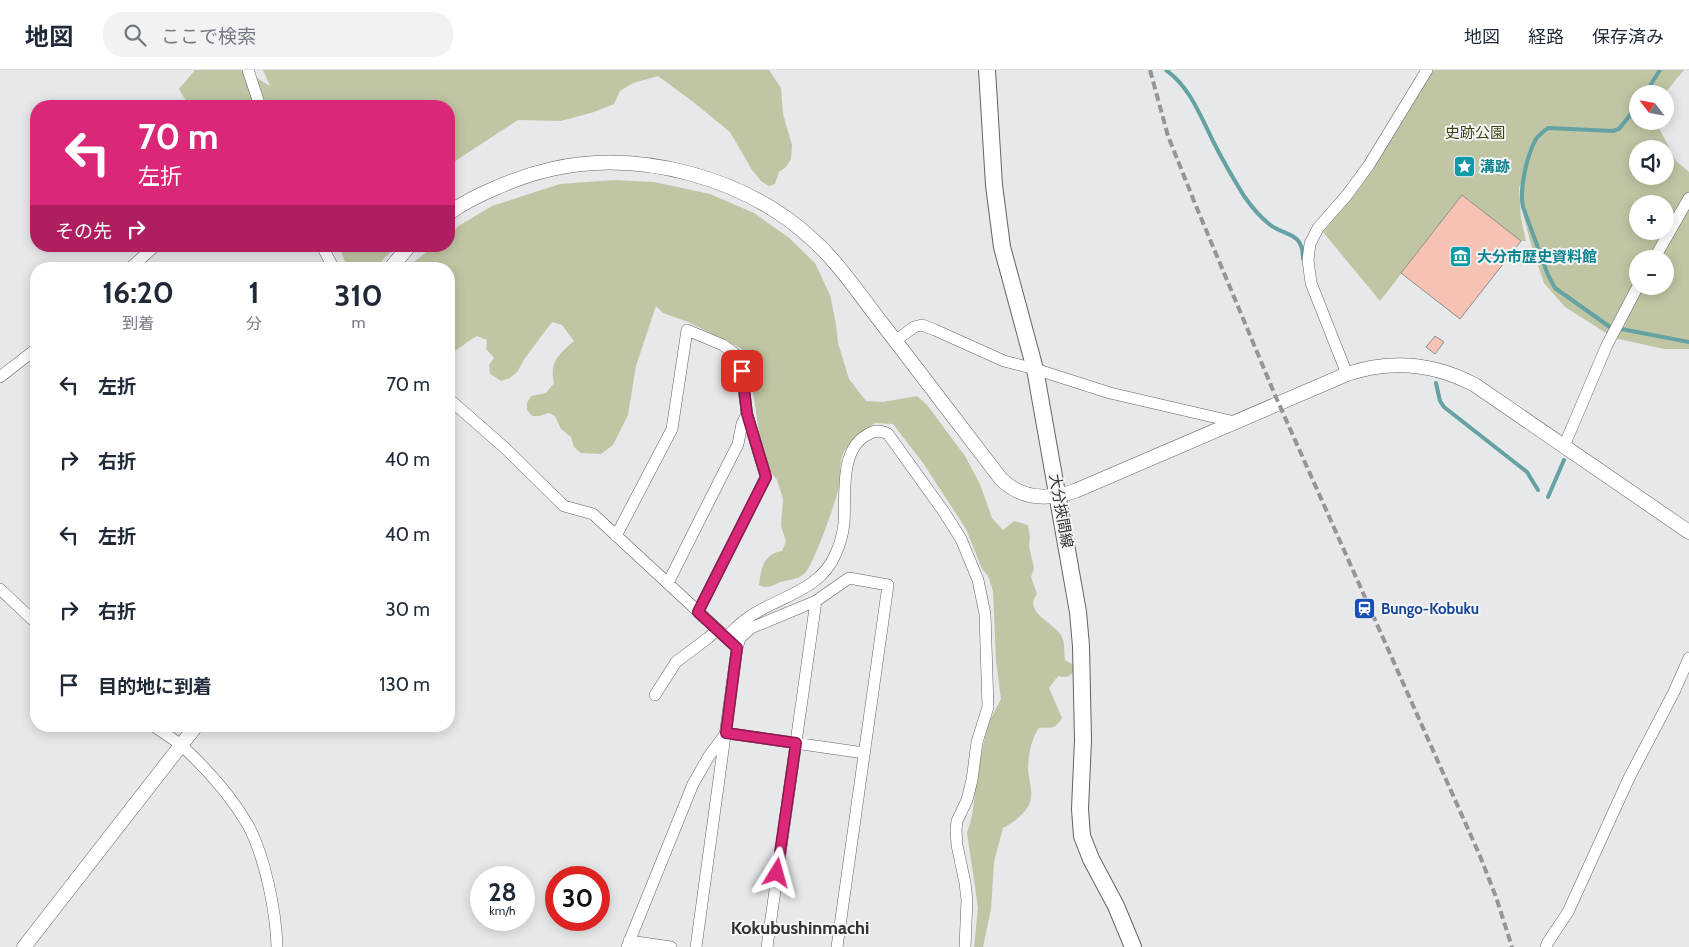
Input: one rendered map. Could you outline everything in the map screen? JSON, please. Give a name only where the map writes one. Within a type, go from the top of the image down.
[{"type":"main road","name":"大分挾間線","points":[[987,70],[994,185],[999,227],[1006,266],[1035,369],[1080,624],[1083,740],[1080,809],[1082,836],[1091,859],[1116,906],[1133,947]]},
{"type":"street","points":[[248,70],[258,100]]},
{"type":"street","points":[[1347,374],[1314,293],[1308,260],[1310,244],[1318,228],[1347,195],[1369,165],[1427,70]]},
{"type":"street","points":[[455,209],[476,197],[542,171],[566,166],[595,164],[625,164],[684,172],[745,194],[801,229],[823,250],[1007,484],[1027,495],[1058,496],[1082,488],[1347,374],[1379,366],[1417,366],[1443,371],[1475,385],[1689,532]]},
{"type":"street","points":[[1659,250],[1689,198]]},
{"type":"street","points":[[136,262],[148,252]]},
{"type":"street","points":[[396,262],[404,252]]},
{"type":"street","points":[[1564,446],[1607,345],[1633,295]]},
{"type":"street","points":[[895,340],[920,325],[936,330],[1004,361],[1118,395],[1234,422]]},
{"type":"street","points":[[616,536],[672,429],[687,330],[723,345],[740,360],[747,414],[766,477],[698,612]]},
{"type":"street","points":[[0,377],[30,354]]},
{"type":"street","points":[[455,404],[505,448],[564,506],[593,514],[737,648]]},
{"type":"street","points":[[668,583],[738,444],[742,424],[747,414]]},
{"type":"street","points":[[655,695],[676,662],[708,638],[722,634],[752,615],[812,583],[827,570],[836,554],[842,537],[846,473],[851,452],[858,441],[872,432],[878,431],[888,434],[961,539],[976,575],[985,614],[988,707],[977,742],[973,776],[967,800],[956,830],[967,900],[964,947]]},
{"type":"street","points":[[696,947],[737,648],[740,638],[751,628],[816,601],[849,578],[888,585],[837,947]]},
{"type":"street","points":[[0,589],[30,617]]},
{"type":"street","points":[[767,947],[816,601]]},
{"type":"street","points":[[1546,947],[1568,912],[1629,778],[1674,692],[1689,658]]},
{"type":"street","points":[[163,732],[182,745],[230,799],[252,834],[268,887],[275,922],[277,947]]},
{"type":"street","points":[[24,947],[192,732]]},
{"type":"street","points":[[726,733],[864,752]]},
{"type":"street","points":[[671,947],[628,944],[693,784],[709,756],[726,733]]},
{"type":"green space","points":[[195,70],[244,70],[270,86],[263,70],[769,70],[781,88],[783,114],[792,145],[791,159],[786,167],[779,172],[775,184],[769,186],[761,181],[752,170],[730,132],[658,76],[633,83],[620,91],[614,104],[594,112],[561,121],[518,120],[455,161],[455,100],[185,100],[179,89]]},
{"type":"green space","name":"史跡公園","points":[[1434,70],[1684,70],[1672,85],[1629,85],[1629,130],[1660,130],[1665,140],[1629,140],[1629,185],[1674,185],[1674,157],[1689,172],[1689,349],[1664,349],[1614,338],[1565,307],[1544,283],[1523,214],[1521,184],[1519,188],[1521,218],[1526,241],[1521,241],[1459,199],[1380,301],[1323,232],[1373,170]]},
{"type":"green space","points":[[613,180],[654,182],[710,194],[754,213],[788,237],[815,263],[830,295],[838,343],[849,379],[866,401],[883,402],[917,396],[927,405],[965,456],[980,484],[992,518],[1003,530],[1014,521],[1028,525],[1029,546],[1034,568],[1031,577],[1037,594],[1034,607],[1059,632],[1064,645],[1065,660],[1072,664],[1075,670],[1068,676],[1058,676],[1049,688],[1062,718],[1055,726],[1039,728],[1032,742],[1028,765],[1030,801],[1027,809],[1021,815],[1003,828],[994,862],[991,909],[983,947],[974,947],[978,907],[967,833],[972,816],[979,764],[988,724],[1001,699],[996,661],[993,591],[966,529],[923,463],[893,424],[875,423],[855,438],[843,453],[839,485],[834,503],[825,531],[809,568],[797,578],[765,587],[759,585],[764,563],[771,555],[782,551],[786,541],[781,526],[783,499],[777,480],[768,468],[760,439],[748,359],[742,349],[688,322],[663,313],[656,306],[636,366],[628,415],[613,445],[601,454],[581,453],[574,447],[571,437],[561,429],[555,416],[549,413],[532,416],[527,410],[527,403],[531,396],[546,393],[554,383],[553,369],[556,359],[574,341],[562,325],[552,322],[517,372],[510,378],[501,381],[490,374],[489,365],[494,358],[486,349],[487,340],[477,336],[455,351],[455,262],[414,262],[426,252],[455,252],[455,229],[492,206],[560,184]]},
{"type":"green space","points":[[341,252],[390,252],[381,262],[345,262]]},
{"type":"building","name":"大分市歴史資料館","points":[[1462,195],[1521,241],[1460,319],[1401,273]]},
{"type":"building","points":[[1435,336],[1444,342],[1435,354],[1426,347]]},
{"type":"waterway","points":[[1166,70],[1182,85],[1188,94],[1247,200],[1269,224],[1297,239],[1302,250],[1303,259]]},
{"type":"waterway","points":[[1651,84],[1660,70]]},
{"type":"waterway","points":[[1610,327],[1555,288],[1548,275],[1523,207],[1522,191],[1527,163],[1533,146],[1537,138],[1548,128],[1613,131],[1619,129],[1629,116]]},
{"type":"waterway","points":[[1620,330],[1689,342]]},
{"type":"waterway","points":[[1436,383],[1440,401],[1444,407],[1527,472],[1538,490]]},
{"type":"waterway","points":[[1548,497],[1564,460]]},
{"type":"railway","points":[[1150,70],[1168,136],[1196,206],[1275,395],[1480,856],[1512,947]]},
{"type":"place","name":"溝跡","points":[[1464,167]]},
{"type":"place","name":"大分市歴史資料館","points":[[1461,257]]},
{"type":"place","name":"Bungo-Kobuku","points":[[1365,609]]},
{"type":"district","name":"Kokubushinmachi","points":[[800,928]]},
{"type":"route","points":[[742,371],[747,414],[766,477],[698,612],[737,648],[726,733],[796,743],[777,873]]}]
